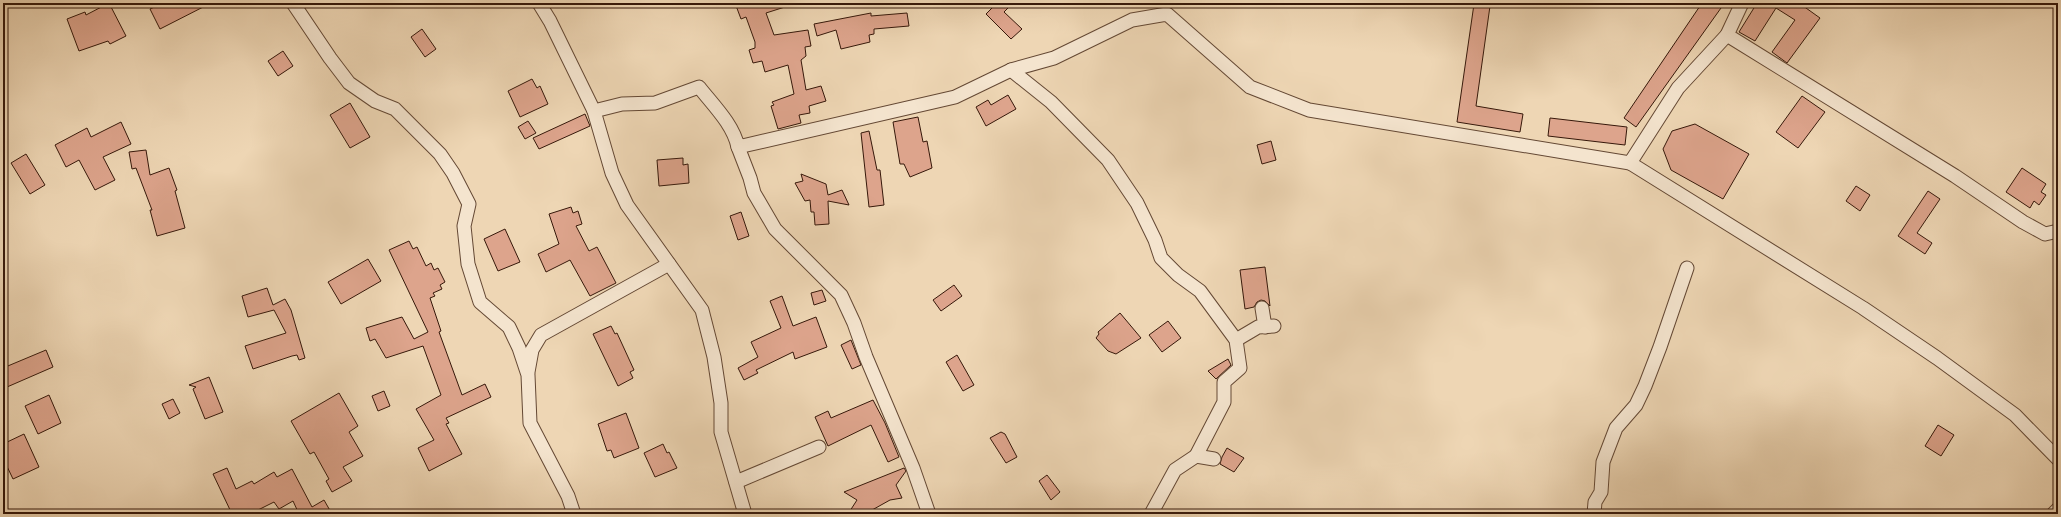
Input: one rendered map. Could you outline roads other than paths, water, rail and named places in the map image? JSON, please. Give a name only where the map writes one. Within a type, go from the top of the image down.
[{"type":"street","points":[[293,3],[330,58],[349,82],[375,101],[395,110],[430,142],[453,173],[469,204],[464,226],[468,264],[480,302],[509,328],[519,348],[528,375]]},
{"type":"street","points":[[539,3],[594,111],[612,173],[627,206],[702,310],[714,357],[721,403],[721,432],[744,513]]},
{"type":"street","points":[[1630,163],[1678,88],[1727,35],[1742,3]]},
{"type":"street","points":[[738,147],[955,97],[1012,70],[1054,58],[1132,20],[1167,14],[1250,87],[1309,110],[1630,163],[1863,308],[1937,358],[2015,416],[2058,459]]},
{"type":"street","points":[[1727,35],[1955,176],[2023,222],[2045,234],[2058,231]]},
{"type":"street","points":[[1012,70],[1051,102],[1108,160],[1137,203],[1161,258],[1178,275],[1200,291],[1236,340],[1240,368],[1224,382],[1224,402],[1196,456],[1176,470],[1151,514]]},
{"type":"street","points":[[594,111],[622,104],[655,103],[699,87],[728,124],[736,137],[754,193],[775,229],[841,295],[854,322],[866,357],[913,468],[929,514]]},
{"type":"street","points":[[574,514],[568,496],[530,422],[528,375],[532,350],[541,335],[669,264]]},
{"type":"street","points":[[1594,514],[1595,502],[1601,492],[1603,462],[1616,428],[1636,405],[1645,386],[1687,268]]},
{"type":"street","points":[[1236,340],[1258,327],[1270,327],[1262,308]]},
{"type":"street","points":[[736,482],[819,447]]},
{"type":"street","points":[[1196,456],[1214,459]]},
{"type":"street","points":[[2053,514],[2058,509]]}]
